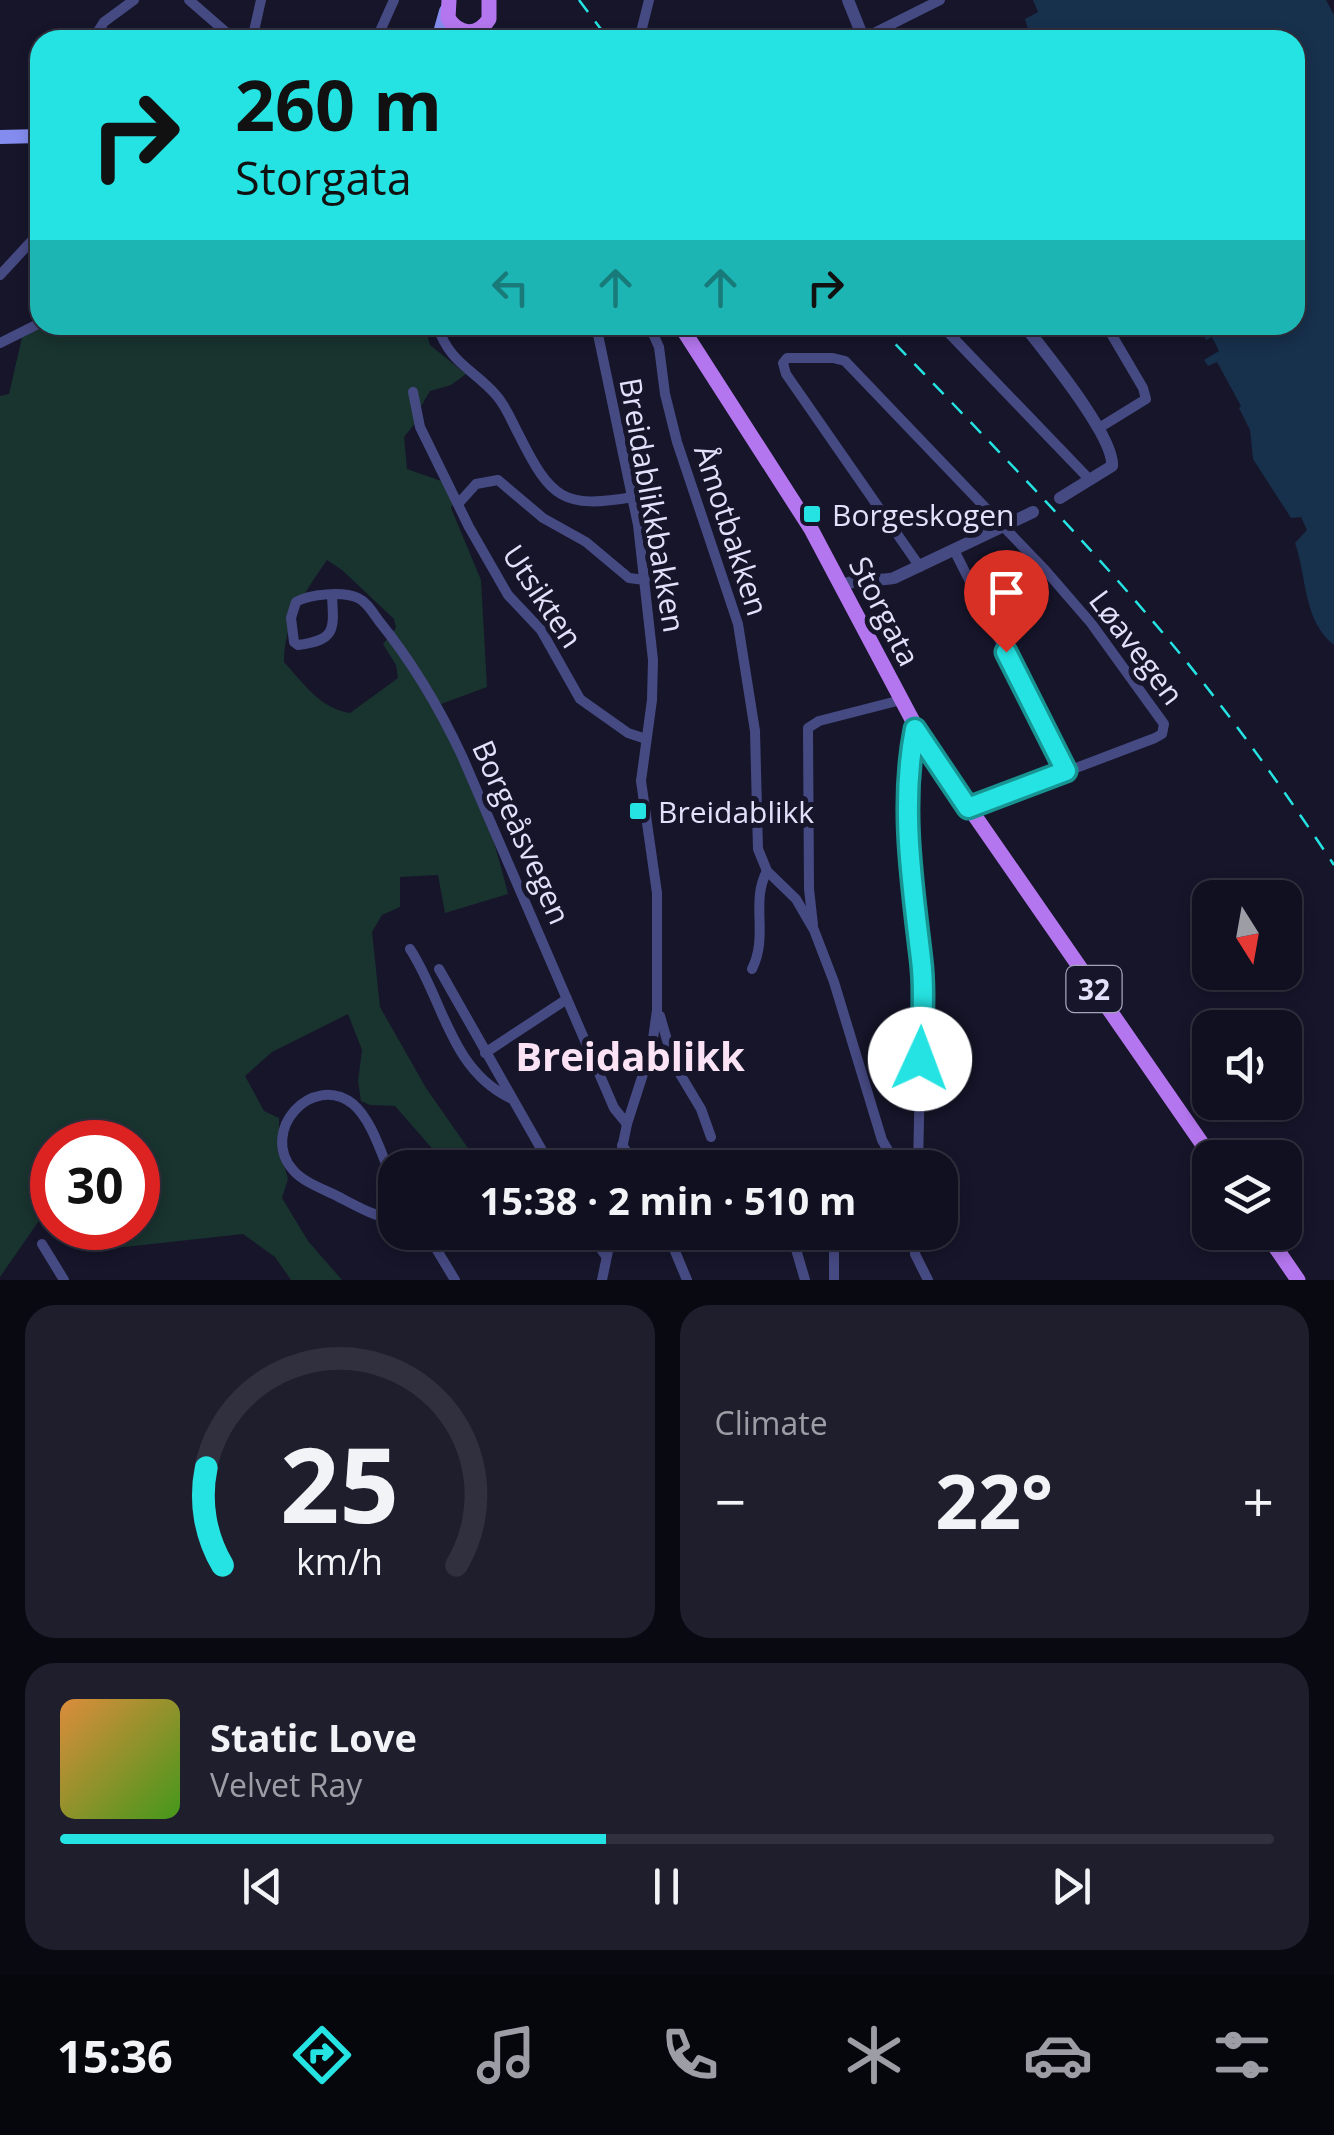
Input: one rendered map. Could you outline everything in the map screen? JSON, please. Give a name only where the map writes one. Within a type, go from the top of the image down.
[{"type":"main road","points":[[447,3],[452,25],[458,30]]},
{"type":"main road","points":[[440,30],[447,3]]},
{"type":"main road","points":[[477,30],[485,26],[491,4]]},
{"type":"main road","points":[[491,4],[493,30]]},
{"type":"main road","points":[[0,137],[30,136]]},
{"type":"main road","name":"Storgata","points":[[686,335],[811,529],[915,729],[972,815]]},
{"type":"main road","name":"32","points":[[972,815],[1199,1140]]},
{"type":"main road","points":[[1277,1250],[1298,1280]]},
{"type":"street","points":[[99,30],[134,0]]},
{"type":"street","points":[[189,0],[223,30]]},
{"type":"street","points":[[254,30],[261,0]]},
{"type":"street","points":[[380,30],[394,0]]},
{"type":"street","points":[[641,30],[648,0]]},
{"type":"street","points":[[848,0],[859,30]]},
{"type":"street","points":[[880,30],[940,0]]},
{"type":"street","points":[[0,275],[5,260],[30,240]]},
{"type":"street","points":[[0,343],[30,328]]},
{"type":"street","points":[[442,335],[456,362],[497,396],[534,464],[560,494],[584,503],[633,497]]},
{"type":"street","name":"Breidablikkbakken","points":[[598,335],[633,497],[653,660],[641,781],[657,893],[658,1010],[652,1046],[621,1150]]},
{"type":"street","name":"Åmotbakken","points":[[654,335],[660,347],[664,394],[677,442],[734,610],[755,731],[758,849],[767,871],[759,888],[761,949],[752,968]]},
{"type":"street","points":[[951,335],[1090,480]]},
{"type":"street","points":[[1031,335],[1099,428],[1114,461],[1060,498]]},
{"type":"street","points":[[1099,428],[1146,399],[1112,335]]},
{"type":"street","points":[[920,567],[786,374],[783,363],[791,356],[845,362],[1004,525]]},
{"type":"street","name":"Utsikten","points":[[412,392],[420,427],[502,586],[542,630],[580,699],[628,733],[646,740]]},
{"type":"street","name":"Utsikten","points":[[458,504],[476,484],[498,480],[543,518],[586,542],[629,578],[645,580]]},
{"type":"street","points":[[841,586],[860,579],[880,581],[920,567],[1034,512]]},
{"type":"street","name":"Løavegen","points":[[972,815],[1066,771],[1155,738],[1165,728],[1091,622],[1004,525]]},
{"type":"street","points":[[954,550],[1066,771]]},
{"type":"street","points":[[332,596],[334,622],[329,636],[320,642],[294,642],[291,618],[296,602],[332,596]]},
{"type":"street","name":"Borgeåsvegen","points":[[332,596],[363,600],[430,690],[614,1108],[627,1124]]},
{"type":"street","points":[[814,930],[809,889],[808,728],[818,720],[900,700]]},
{"type":"street","points":[[915,729],[907,794],[912,893],[922,975],[918,1150]]},
{"type":"street","points":[[767,871],[796,899],[814,930],[888,1150]]},
{"type":"street","points":[[410,949],[428,978],[448,1030],[465,1060],[512,1099]]},
{"type":"street","points":[[439,968],[542,1150]]},
{"type":"street","points":[[485,1053],[567,999]]},
{"type":"street","points":[[658,1010],[674,1064],[701,1109],[711,1137]]},
{"type":"street","points":[[378,1150],[362,1115],[348,1101],[326,1096],[303,1102],[291,1112],[282,1132],[282,1145],[293,1170],[378,1216]]},
{"type":"street","points":[[622,1146],[625,1150]]},
{"type":"street","points":[[46,1250],[64,1280]]},
{"type":"street","points":[[437,1250],[455,1280]]},
{"type":"street","points":[[602,1250],[606,1256]]},
{"type":"street","points":[[602,1280],[608,1250]]},
{"type":"street","points":[[674,1250],[687,1280]]},
{"type":"street","points":[[797,1250],[806,1280]]},
{"type":"street","points":[[834,1250],[834,1280]]},
{"type":"street","points":[[915,1250],[928,1280]]},
{"type":"green space","points":[[30,330],[30,335],[427,335],[430,345],[466,374],[451,385],[430,391],[420,408],[421,416],[404,437],[407,469],[447,483],[456,497],[451,508],[481,580],[487,687],[441,704],[479,797],[508,894],[445,913],[438,875],[400,877],[400,907],[382,915],[372,932],[380,1007],[426,1088],[469,1150],[434,1150],[395,1106],[361,1101],[358,1081],[362,1050],[348,1014],[272,1052],[245,1076],[264,1111],[279,1118],[279,1148],[288,1179],[282,1198],[308,1241],[342,1280],[291,1280],[275,1257],[243,1234],[160,1243],[160,1120],[30,1120],[30,1234],[0,1277],[0,396],[9,394],[23,333]],"holes":[[[327,560],[394,619],[396,628],[383,644],[396,665],[398,678],[350,713],[321,701],[284,662],[297,608]]]},
{"type":"water","points":[[1033,0],[1326,0],[1334,15],[1334,645],[1317,624],[1307,598],[1295,543],[1307,530],[1301,517],[1291,518],[1253,459],[1250,430],[1217,362],[1208,366],[1204,360],[1219,351],[1212,337],[1206,340],[1204,335],[1305,335],[1305,30],[1028,30],[1025,19],[1038,12]]},
{"type":"railway","points":[[579,0],[602,30]]},
{"type":"railway","points":[[887,335],[1061,518],[1167,638],[1254,749],[1334,865]]},
{"type":"place","name":"Borgeskogen","points":[[812,514]]},
{"type":"place","name":"Breidablikk","points":[[638,811]]},
{"type":"district","name":"Breidablikk","points":[[630,1055]]},
{"type":"route","points":[[920,1059],[923,995],[907,794],[915,729],[968,808],[1066,771],[1006,652]]}]
